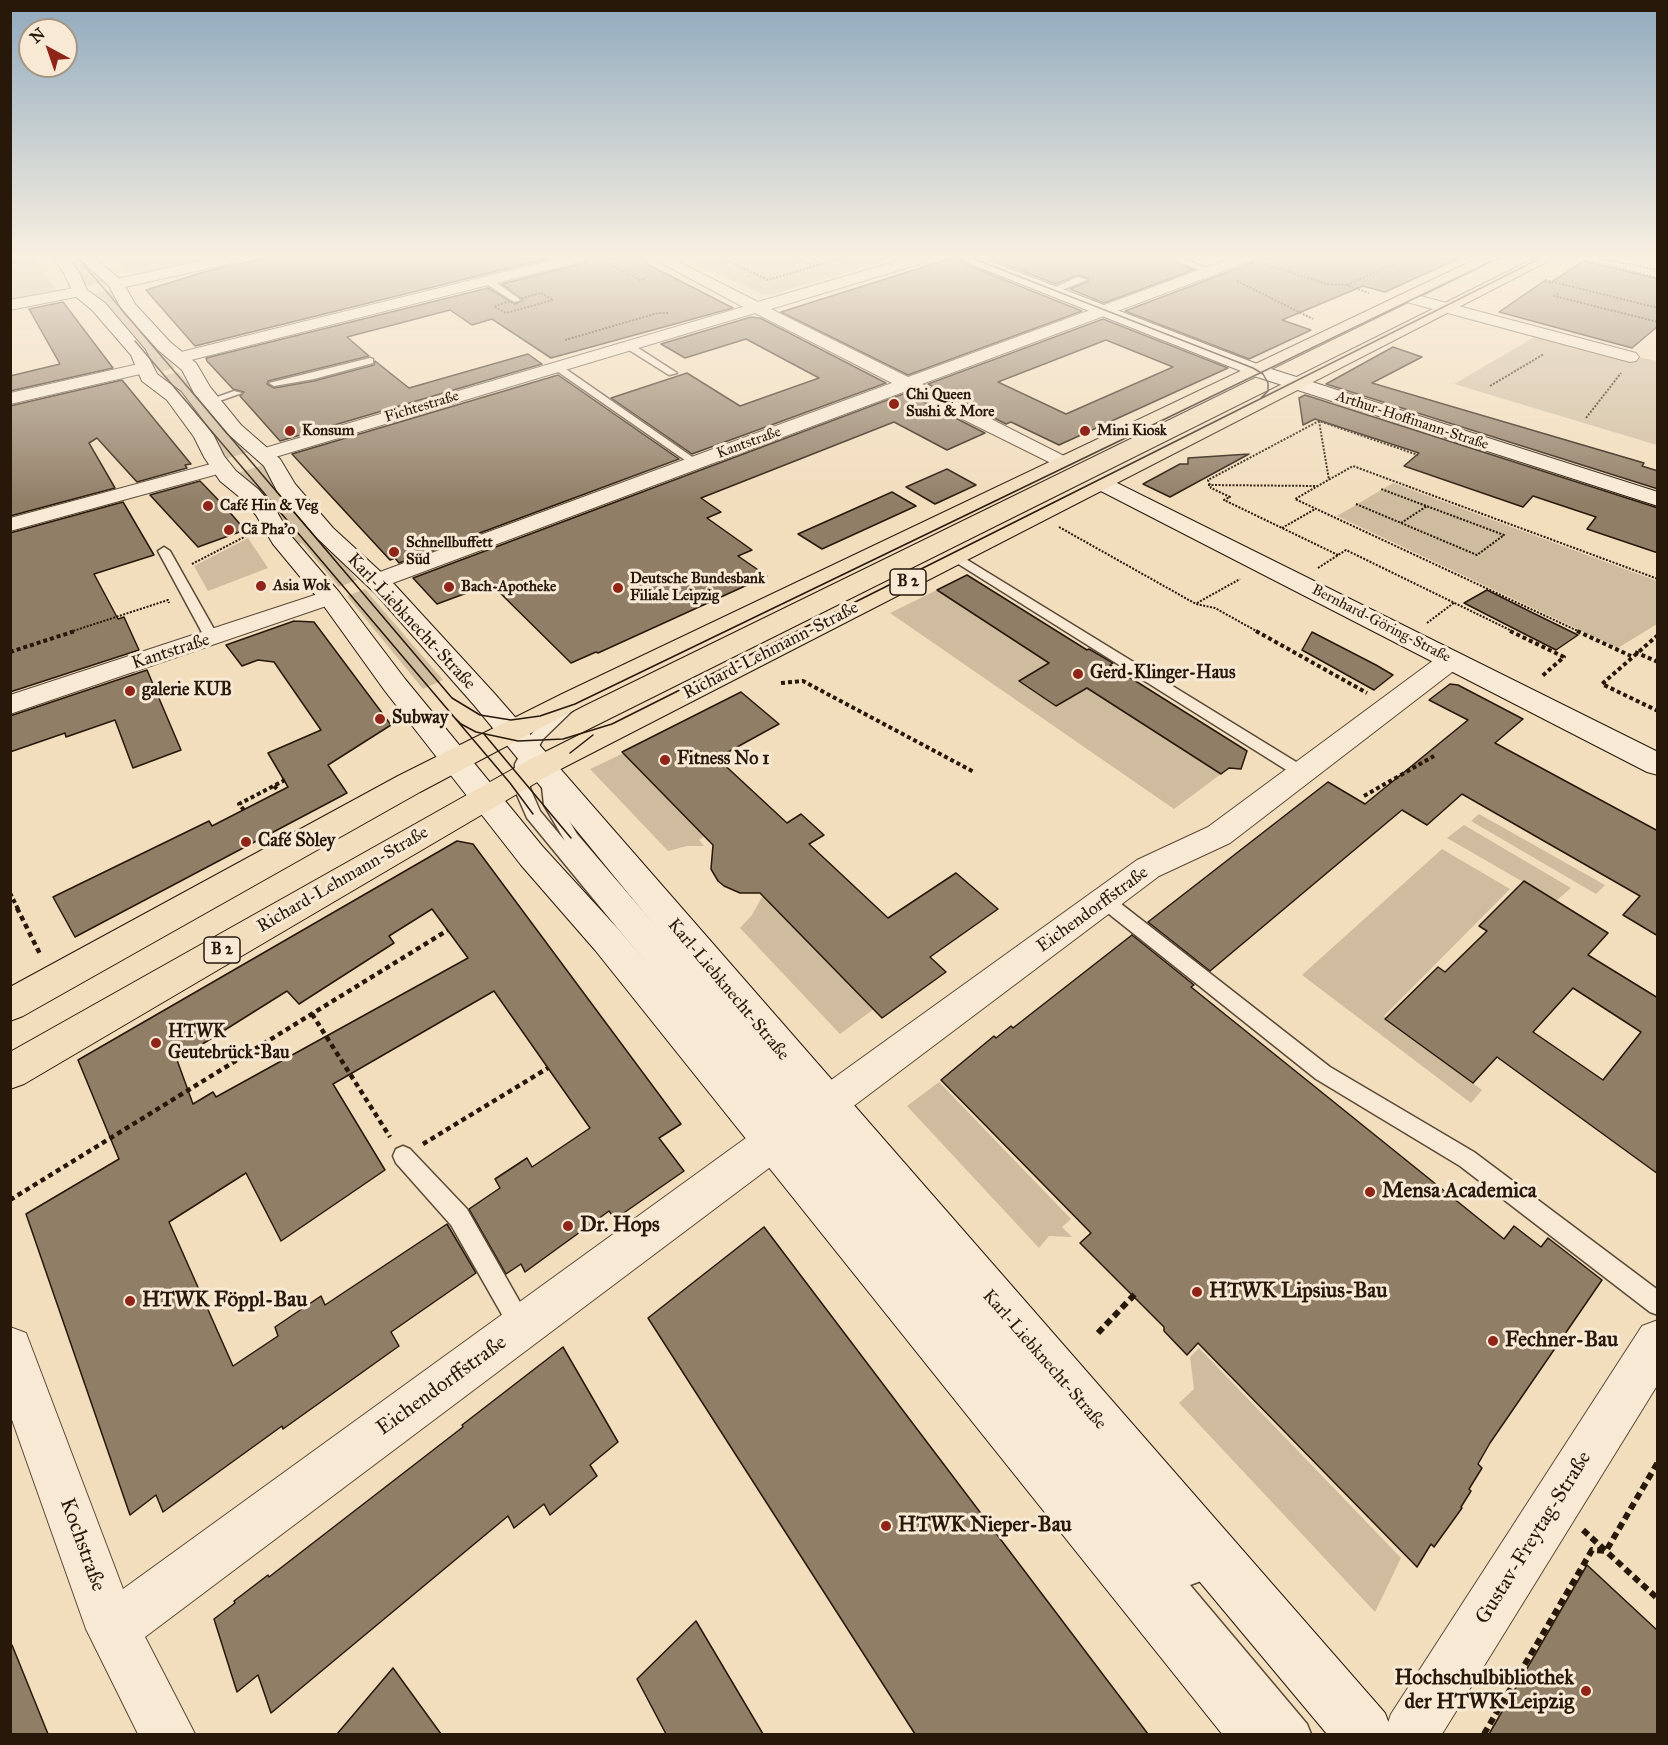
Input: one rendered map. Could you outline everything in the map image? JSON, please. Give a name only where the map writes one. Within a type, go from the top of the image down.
[{"type":"main road","points":[[127,339],[139,354],[143,368],[155,383],[174,396],[204,436],[231,479],[254,498],[269,517],[281,539],[330,597],[395,685],[531,856],[607,940],[771,1143],[1258,1734]]},
{"type":"main road","name":"Karl-Liebknecht-Straße","points":[[160,339],[190,367],[201,389],[234,429],[265,454],[276,468],[285,486],[325,533],[377,580],[537,760],[826,1105],[1364,1734]]},
{"type":"main road","name":"Arthur-Hoffmann-Straße","points":[[1185,339],[1258,371],[1298,385],[1658,499]]},
{"type":"main road","name":"Richard-Lehmann-Straße","points":[[10,1005],[456,759],[537,760],[614,679],[1323,339]]},
{"type":"main road","name":"Richard-Lehmann-Straße","points":[[10,1072],[486,797],[537,760],[956,557],[1387,339]]},
{"type":"main road","name":"Bernhard-Göring-Straße","points":[[1103,483],[1658,765]]},
{"type":"street","points":[[179,358],[254,339]]},
{"type":"street","name":"Fichtestraße","points":[[265,454],[651,339]]},
{"type":"street","points":[[819,339],[1063,463]]},
{"type":"street","name":"Kantstraße","points":[[377,580],[1029,339]]},
{"type":"street","points":[[1566,340],[1628,362]]},
{"type":"street","points":[[10,399],[143,368]]},
{"type":"street","points":[[10,525],[222,467]]},
{"type":"street","name":"Kantstraße","points":[[10,705],[330,597]]},
{"type":"street","name":"Eichendorffstraße","points":[[826,1105],[1148,868],[1219,835],[1451,660]]},
{"type":"street","name":"Eichendorffstraße","points":[[112,1629],[771,1143]]},
{"type":"street","name":"Gustav-Freytag-Straße","points":[[1411,1734],[1658,1342]]},
{"type":"street","name":"Kochstraße","points":[[10,1349],[112,1629],[166,1734]]},
{"type":"lane","points":[[629,346],[672,373]]},
{"type":"lane","points":[[274,383],[314,376],[370,361]]},
{"type":"lane","points":[[557,367],[696,463]]},
{"type":"lane","points":[[211,401],[237,393]]},
{"type":"lane","points":[[164,551],[212,638]]},
{"type":"lane","points":[[956,557],[1301,772]]},
{"type":"lane","points":[[537,760],[552,806],[571,838],[1205,1588]]},
{"type":"lane","points":[[537,760],[523,795],[533,814],[1297,1734]]},
{"type":"lane","points":[[1105,901],[1323,1073],[1467,1159],[1658,1304]]},
{"type":"lane","points":[[403,1156],[459,1217],[522,1327]]},
{"type":"path","points":[[1490,386],[1566,340]]},
{"type":"path","points":[[1586,418],[1628,362]]},
{"type":"path","points":[[1319,421],[1329,480]]},
{"type":"path","points":[[1208,485],[1208,480],[1319,421],[1418,455]]},
{"type":"path","points":[[1631,656],[1294,499],[1353,466],[1658,579]]},
{"type":"path","points":[[1208,485],[1317,486]]},
{"type":"path","points":[[1208,485],[1230,497],[1224,500],[1338,555],[1346,550],[1564,657],[1519,695]]},
{"type":"path","points":[[1356,504],[1477,555],[1504,535],[1381,489]]},
{"type":"path","points":[[1401,523],[1426,506]]},
{"type":"path","points":[[1282,528],[1315,509]]},
{"type":"path","points":[[1038,516],[1196,604],[1215,608],[1392,705]]},
{"type":"path","points":[[176,572],[256,530]]},
{"type":"path","points":[[1196,604],[1266,565]]},
{"type":"path","points":[[10,652],[168,600],[172,608]]},
{"type":"path","points":[[1408,638],[1455,602]]},
{"type":"path","points":[[1658,635],[1635,652],[1602,684],[1658,711]]},
{"type":"path","points":[[1635,652],[1658,662]]},
{"type":"path","points":[[781,683],[803,681],[974,772]]},
{"type":"path","points":[[1364,796],[1434,756]]},
{"type":"path","points":[[244,810],[239,804],[285,780]]},
{"type":"path","points":[[274,786],[279,791]]},
{"type":"path","points":[[10,893],[42,959]]},
{"type":"path","points":[[10,1200],[448,930]]},
{"type":"path","points":[[312,1014],[403,1156],[548,1068]]},
{"type":"path","points":[[1098,1333],[1135,1294]]},
{"type":"path","points":[[1606,1551],[1658,1462]]},
{"type":"path","points":[[1556,1505],[1658,1599]]},
{"type":"path","points":[[1484,1734],[1592,1550],[1606,1551]]},
{"type":"shaded area","points":[[131,339],[152,339],[175,368],[159,372]]},
{"type":"shaded area","points":[[1530,339],[1558,339],[1657,361],[1657,445],[1454,384]]},
{"type":"shaded area","points":[[178,372],[195,392],[256,450],[222,460],[215,441],[162,376]]},
{"type":"shaded area","points":[[267,464],[357,580],[339,587],[302,543],[296,545],[292,538],[296,536],[294,533],[289,534],[234,474]]},
{"type":"shaded area","points":[[1393,483],[1657,581],[1657,624],[1618,648],[1337,516]]},
{"type":"shaded area","points":[[248,538],[268,568],[208,591],[194,566]]},
{"type":"shaded area","points":[[365,589],[443,680],[423,689],[347,596]]},
{"type":"shaded area","points":[[937,590],[1221,774],[1174,809],[890,613]]},
{"type":"shaded area","points":[[624,753],[705,836],[699,840],[704,846],[687,846],[668,851],[590,769]]},
{"type":"shaded area","points":[[1479,814],[1605,885],[1596,894],[1471,821]]},
{"type":"shaded area","points":[[1464,825],[1571,888],[1556,901],[1447,838]]},
{"type":"shaded area","points":[[1442,849],[1510,889],[1384,1016],[1482,1090],[1471,1103],[1302,975]]},
{"type":"shaded area","points":[[763,895],[874,1009],[840,1034],[740,928],[752,915]]},
{"type":"shaded area","points":[[939,1082],[1071,1219],[1062,1227],[1072,1237],[1049,1236],[1039,1248],[907,1106]]},
{"type":"shaded area","points":[[1199,1348],[1401,1558],[1375,1612],[1179,1403],[1194,1389],[1190,1357]]},
{"type":"building","points":[[46,339],[91,339],[113,368],[10,391],[10,376],[60,364]]},
{"type":"building","points":[[189,339],[221,339],[195,346]]},
{"type":"building","points":[[281,339],[350,339],[369,356],[268,381],[267,384],[274,388],[314,381],[374,365],[375,361],[409,388],[528,354],[542,364],[280,441],[240,396],[244,392],[233,389],[206,358]]},
{"type":"building","points":[[523,339],[619,339],[551,358]]},
{"type":"building","points":[[676,339],[745,339],[685,358],[661,344]]},
{"type":"building","points":[[747,339],[802,339],[886,383],[692,454],[611,398],[687,373],[740,406],[819,378]]},
{"type":"building","points":[[836,339],[1005,339],[908,375]]},
{"type":"building","points":[[1048,339],[1155,339],[1228,368],[1059,445],[1011,422],[1006,424],[928,384]],"holes":[[[1106,340],[1173,367],[1066,414],[998,382]]]},
{"type":"building","points":[[1198,339],[1291,339],[1249,359]]},
{"type":"building","points":[[1600,339],[1642,339],[1632,348]]},
{"type":"building","points":[[1393,347],[1422,357],[1372,383],[1644,463],[1642,466],[1658,471],[1658,489],[1326,384]]},
{"type":"building","points":[[558,375],[679,459],[399,563],[395,558],[390,560],[292,454]]},
{"type":"building","points":[[122,380],[191,464],[185,465],[187,468],[137,482],[97,438],[89,443],[115,488],[10,516],[10,406]]},
{"type":"building","name":"Deutsche Bundesbank Filiale Leipzig","points":[[906,393],[985,433],[947,450],[894,422],[701,498],[721,512],[707,518],[752,550],[738,556],[767,576],[598,653],[571,663],[491,584],[437,604],[413,578]]},
{"type":"building","points":[[1305,395],[1658,508],[1658,553],[1587,529],[1596,517],[1533,496],[1523,507],[1404,466],[1419,453],[1315,419],[1303,425],[1299,398]]},
{"type":"building","points":[[1249,454],[1170,497],[1143,484],[1180,464],[1188,464],[1188,458]]},
{"type":"building","points":[[947,469],[976,485],[935,504],[906,487]]},
{"type":"building","points":[[200,481],[245,530],[198,547],[150,495]]},
{"type":"building","points":[[892,492],[916,506],[822,549],[798,534]]},
{"type":"building","points":[[123,502],[154,555],[94,574],[118,619],[124,617],[139,650],[10,692],[10,533]]},
{"type":"building","name":"Gerd-Klinger-Haus","points":[[967,575],[1087,650],[1113,663],[1110,665],[1247,751],[1241,769],[1229,768],[1221,774],[1087,688],[1056,706],[1019,681],[1049,663],[937,590]]},
{"type":"building","points":[[1487,590],[1578,635],[1556,650],[1464,603]]},
{"type":"building","points":[[294,621],[314,622],[391,725],[328,765],[347,793],[75,937],[53,897],[209,821],[212,826],[288,787],[268,753],[321,730],[274,662],[258,660],[242,666],[226,645]]},
{"type":"building","points":[[1312,632],[1393,675],[1374,690],[1302,650]]},
{"type":"building","points":[[147,670],[181,750],[133,768],[115,720],[66,737],[65,733],[10,752],[10,716]]},
{"type":"building","points":[[1450,684],[1458,685],[1523,719],[1495,743],[1658,831],[1658,936],[1623,915],[1640,896],[1462,794],[1427,825],[1402,810],[1210,971],[1148,922],[1328,782],[1365,804],[1468,720],[1429,700]]},
{"type":"building","points":[[741,692],[779,724],[717,758],[787,823],[801,814],[824,835],[809,844],[888,918],[956,873],[998,909],[930,957],[946,972],[882,1018],[760,893],[740,893],[718,881],[711,869],[713,845],[622,752]]},
{"type":"building","points":[[457,841],[473,844],[681,1124],[659,1138],[684,1171],[615,1219],[609,1211],[525,1272],[521,1264],[506,1274],[469,1209],[500,1188],[495,1179],[527,1158],[532,1167],[590,1128],[494,991],[333,1084],[385,1170],[281,1241],[246,1173],[169,1222],[233,1366],[278,1336],[275,1327],[321,1296],[325,1305],[447,1224],[476,1273],[391,1332],[399,1346],[283,1429],[282,1426],[163,1512],[156,1495],[130,1515],[26,1214],[119,1159],[78,1060]],"holes":[[[432,909],[468,958],[216,1097],[213,1092],[193,1104],[177,1060],[287,991],[299,1004],[394,943],[389,936]]]},
{"type":"building","points":[[1524,881],[1608,933],[1588,955],[1658,998],[1658,1174],[1497,1057],[1473,1083],[1385,1019],[1438,967],[1445,972],[1487,931],[1479,926]],"holes":[[[1573,988],[1641,1032],[1603,1080],[1533,1032]]]},
{"type":"building","points":[[1132,935],[1194,985],[1191,987],[1504,1239],[1514,1226],[1541,1247],[1548,1238],[1602,1280],[1490,1443],[1478,1464],[1482,1468],[1469,1489],[1471,1491],[1462,1508],[1434,1547],[1431,1544],[1417,1567],[1198,1343],[1187,1355],[1164,1331],[1164,1327],[1080,1243],[1091,1233],[941,1080],[994,1036],[996,1038],[1011,1026],[1013,1028]]},
{"type":"building","name":"HTWK Nieper-Bau","points":[[764,1227],[1148,1734],[915,1734],[648,1318]]},
{"type":"building","points":[[563,1347],[618,1442],[590,1465],[597,1476],[550,1515],[544,1504],[514,1528],[508,1516],[271,1713],[258,1675],[237,1692],[214,1619],[235,1603],[234,1601],[268,1575],[269,1577]]},
{"type":"building","name":"Hochschulbibliothek der HTWK Leipzig","points":[[1587,1565],[1658,1631],[1658,1734],[1489,1734]]},
{"type":"building","points":[[696,1621],[763,1734],[666,1734],[637,1679]]},
{"type":"building","points":[[10,1645],[12,1645],[48,1734],[10,1734]]},
{"type":"building","points":[[393,1668],[441,1734],[337,1734]]},
{"type":"tram line","points":[[147,339],[452,698],[480,715],[511,720],[540,716],[575,704],[1261,373]]},
{"type":"tram line","points":[[1180,339],[1261,373]]},
{"type":"tram line","points":[[1261,373],[1329,339]]},
{"type":"tram line","points":[[454,717],[461,724],[476,732],[518,741],[563,739],[612,724],[1379,339]]},
{"type":"tram line","points":[[135,341],[454,717]]},
{"type":"tram line","points":[[1261,373],[1268,383],[1268,391],[1261,398]]},
{"type":"tram line","points":[[449,712],[454,717]]},
{"type":"tram line","points":[[454,717],[533,814]]},
{"type":"tram line","points":[[484,734],[571,838]]},
{"type":"tram line","points":[[570,753],[593,735]]},
{"type":"place","name":"Chi Queen Sushi & More","points":[[894,404]]},
{"type":"place","name":"Konsum","points":[[290,431]]},
{"type":"place","name":"Mini Kiosk","points":[[1085,431]]},
{"type":"place","name":"Café Hin & Veg","points":[[208,506]]},
{"type":"place","name":"Cā Pha'o","points":[[229,530]]},
{"type":"place","name":"Schnellbuffett Süd","points":[[394,552]]},
{"type":"place","name":"Asia Wok","points":[[261,586]]},
{"type":"place","name":"Bach-Apotheke","points":[[449,587]]},
{"type":"place","name":"Deutsche Bundesbank Filiale Leipzig","points":[[618,588]]},
{"type":"place","name":"Gerd-Klinger-Haus","points":[[1078,674]]},
{"type":"place","name":"galerie KUB","points":[[130,691]]},
{"type":"place","name":"Subway","points":[[380,719]]},
{"type":"place","name":"Fitness No 1","points":[[665,760]]},
{"type":"place","name":"Café Sòley","points":[[246,842]]},
{"type":"place","name":"HTWK Geutebrück-Bau","points":[[156,1043]]},
{"type":"place","name":"Mensa Academica","points":[[1370,1192]]},
{"type":"place","name":"Dr. Hops","points":[[568,1226]]},
{"type":"place","name":"HTWK Lipsius-Bau","points":[[1197,1292]]},
{"type":"place","name":"HTWK Föppl-Bau","points":[[130,1301]]},
{"type":"place","name":"Fechner-Bau","points":[[1493,1341]]},
{"type":"place","name":"HTWK Nieper-Bau","points":[[886,1526]]},
{"type":"place","name":"Hochschulbibliothek der HTWK Leipzig","points":[[1586,1691]]}]
